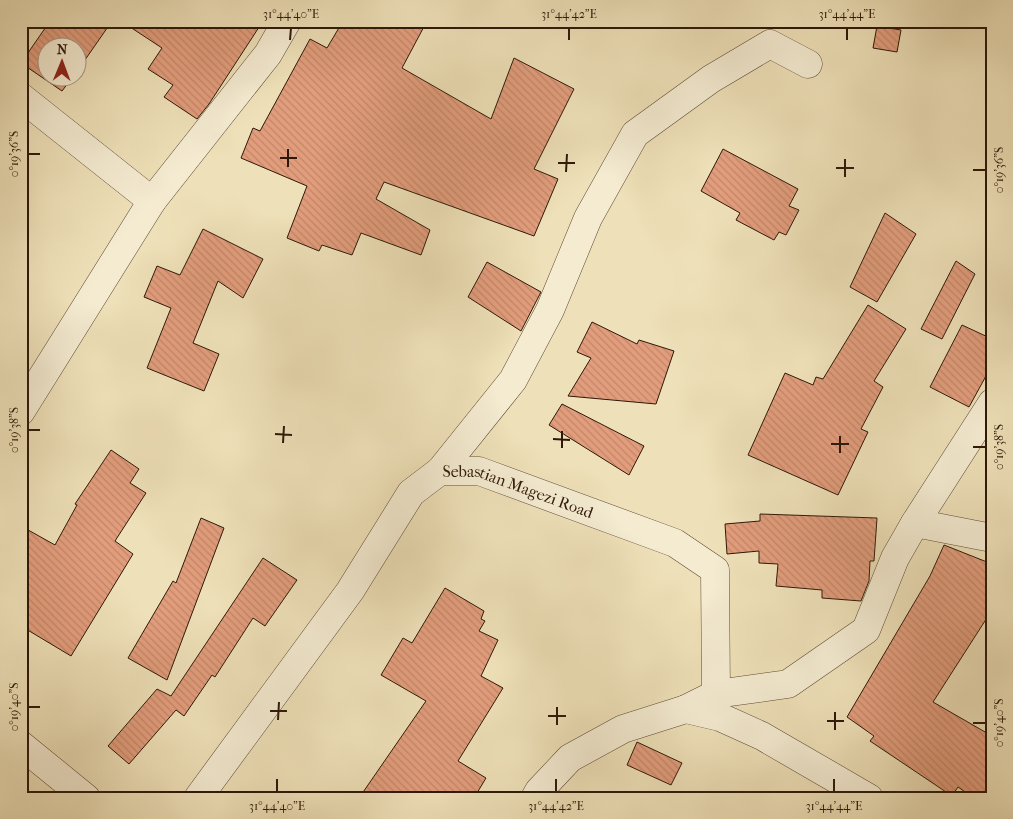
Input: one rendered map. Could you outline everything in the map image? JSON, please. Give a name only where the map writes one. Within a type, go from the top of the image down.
[{"type":"street","points":[[21,412],[152,201],[268,54],[287,21]]},
{"type":"street","points":[[440,471],[513,380],[550,310],[588,218],[635,134],[711,79],[770,44],[808,64]]},
{"type":"street","points":[[21,96],[152,201]]},
{"type":"street","points":[[535,798],[539,791],[570,758],[623,729],[686,709],[716,694],[788,684],[866,630],[896,558],[915,523],[992,403]]},
{"type":"street","name":"Sebastian Magezi Road","points":[[198,798],[350,591],[411,493],[440,471],[478,471],[675,543],[715,570],[716,694]]},
{"type":"street","points":[[915,523],[992,538]]},
{"type":"street","points":[[686,709],[720,717],[762,736],[869,798]]},
{"type":"street","points":[[21,745],[86,798]]},
{"type":"building","points":[[50,21],[112,21],[88,56],[88,38],[38,38]]},
{"type":"building","points":[[121,21],[263,21],[209,104],[197,119],[164,97],[173,85],[148,69],[162,48]]},
{"type":"building","points":[[343,21],[427,21],[402,68],[491,119],[514,58],[574,89],[534,169],[558,179],[534,236],[384,182],[376,199],[430,230],[421,255],[361,233],[352,255],[322,245],[319,251],[287,238],[307,186],[241,158],[253,128],[260,131],[310,39],[327,48]]},
{"type":"building","points":[[877,26],[901,30],[897,52],[873,48]]},
{"type":"building","points":[[38,38],[38,75],[21,63]]},
{"type":"building","points":[[723,149],[798,189],[789,206],[799,210],[786,235],[779,232],[774,240],[736,220],[740,213],[701,191]]},
{"type":"building","points":[[885,213],[916,234],[877,302],[850,287]]},
{"type":"building","points":[[203,229],[263,259],[243,298],[218,281],[193,343],[219,354],[204,391],[147,368],[171,308],[144,297],[157,266],[180,275]]},
{"type":"building","points":[[956,261],[975,274],[942,339],[921,329]]},
{"type":"building","points":[[487,262],[541,292],[521,331],[468,297]]},
{"type":"building","points":[[868,305],[906,329],[874,381],[883,387],[861,429],[868,432],[838,495],[748,455],[785,373],[813,385],[816,377],[823,379]]},
{"type":"building","points":[[592,322],[637,344],[639,340],[674,351],[656,404],[568,396],[591,358],[577,352]]},
{"type":"building","points":[[962,325],[992,339],[992,365],[969,407],[930,387]]},
{"type":"building","points":[[562,404],[644,446],[629,475],[549,425]]},
{"type":"building","points":[[111,450],[139,469],[130,483],[146,493],[115,541],[133,554],[71,656],[21,626],[21,526],[55,545],[77,505],[75,504]]},
{"type":"building","points":[[760,514],[877,518],[874,561],[870,561],[869,581],[861,601],[822,598],[822,590],[776,586],[778,564],[759,563],[759,551],[727,554],[725,524],[760,521]]},
{"type":"building","points":[[201,518],[224,528],[167,680],[128,658],[173,581],[176,583]]},
{"type":"building","points":[[944,545],[992,564],[992,610],[933,702],[992,736],[992,798],[974,798],[958,787],[952,796],[870,741],[874,736],[847,717],[930,576]]},
{"type":"building","points":[[263,558],[297,580],[265,626],[253,618],[215,677],[212,675],[184,716],[176,710],[129,764],[108,746],[157,689],[171,696]]},
{"type":"building","points":[[445,588],[484,611],[481,619],[485,621],[479,631],[498,640],[481,676],[503,688],[458,761],[486,778],[474,798],[359,798],[426,701],[381,675],[403,638],[412,643]]},
{"type":"building","points":[[637,742],[682,763],[671,785],[627,765]]}]
